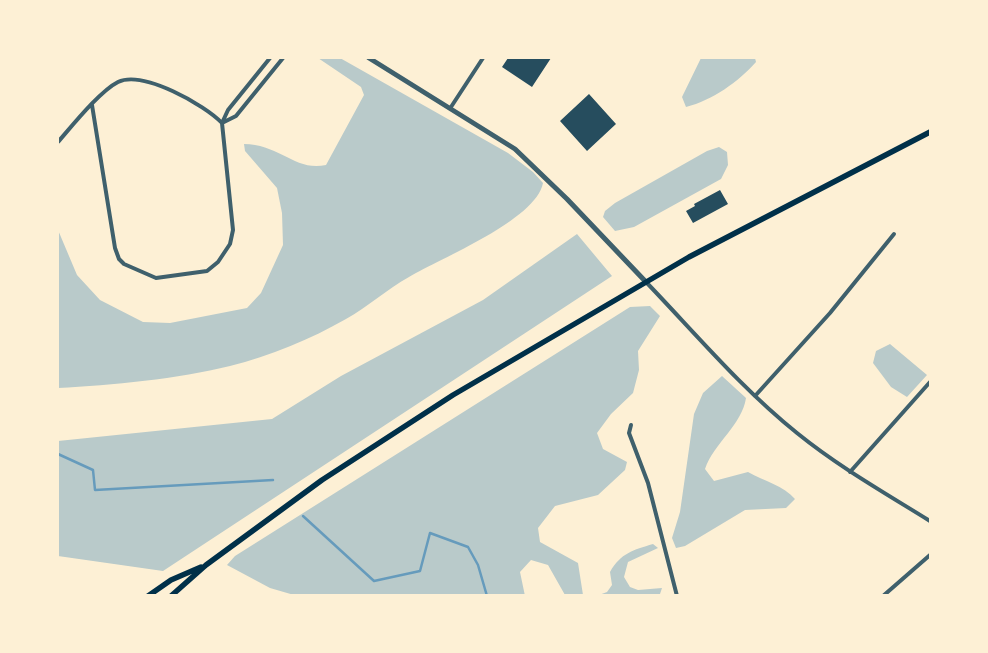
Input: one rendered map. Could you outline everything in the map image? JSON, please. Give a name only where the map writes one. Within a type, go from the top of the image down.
[{"type":"main road","points":[[171,596],[206,565],[370,448],[453,395],[723,239],[930,132]]},
{"type":"main road","points":[[148,596],[171,580],[206,565]]},
{"type":"street","points":[[92,106],[116,253],[128,266],[156,278],[210,270],[230,244],[232,226],[222,124],[228,110],[270,58]]},
{"type":"street","points":[[222,124],[236,116],[283,58]]},
{"type":"street","points":[[369,58],[515,149],[540,171],[755,396],[796,432],[850,472],[930,521]]},
{"type":"street","points":[[450,107],[483,58]]},
{"type":"street","points":[[58,142],[117,83],[135,80],[171,90],[215,116],[222,124]]},
{"type":"street","points":[[755,396],[830,313],[894,234]]},
{"type":"street","points":[[850,472],[930,382]]},
{"type":"street","points":[[631,425],[629,433],[648,483],[677,596]]},
{"type":"street","points":[[883,596],[930,555]]},
{"type":"shaded area","points":[[318,58],[340,58],[508,153],[533,172],[543,183],[537,197],[524,211],[485,237],[401,282],[346,319],[290,346],[245,362],[210,371],[167,378],[58,388],[58,230],[77,275],[100,300],[143,322],[170,323],[247,308],[261,293],[283,245],[282,213],[277,188],[245,151],[244,144],[267,148],[305,165],[326,165],[364,95],[361,87]]},
{"type":"shaded area","points":[[701,58],[755,58],[756,62],[741,76],[715,95],[686,107],[682,97]]},
{"type":"shaded area","points":[[719,147],[727,152],[728,165],[721,179],[634,227],[615,231],[603,217],[605,211],[615,203],[707,151]]},
{"type":"shaded area","points":[[577,234],[612,276],[163,571],[58,556],[58,441],[272,419],[341,376],[483,300]]},
{"type":"shaded area","points":[[650,306],[660,316],[638,351],[639,370],[633,393],[611,414],[597,433],[603,449],[627,462],[625,470],[598,495],[555,506],[538,528],[540,542],[578,563],[583,595],[565,595],[548,565],[531,560],[520,572],[525,596],[294,595],[270,588],[227,565],[235,556],[630,307]]},
{"type":"shaded area","points":[[890,344],[927,375],[907,397],[891,387],[873,363],[876,351]]},
{"type":"shaded area","points":[[722,376],[746,398],[739,417],[709,460],[705,469],[714,481],[748,472],[780,487],[795,499],[786,508],[745,510],[685,546],[676,548],[672,538],[680,512],[694,414],[703,393]]},
{"type":"shaded area","points":[[653,544],[658,548],[628,562],[624,577],[630,587],[638,590],[662,588],[660,594],[599,595],[607,592],[612,585],[610,572],[623,556]]},
{"type":"building","points":[[508,58],[551,58],[532,87],[502,67]]},
{"type":"building","points":[[589,94],[616,124],[587,151],[560,121]]},
{"type":"building","points":[[720,190],[728,204],[693,223],[686,211],[695,206],[694,204]]},
{"type":"waterway","points":[[58,454],[93,470],[95,490],[273,480]]},
{"type":"waterway","points":[[303,516],[374,581],[420,571],[430,533],[468,547],[478,565],[487,596]]}]
